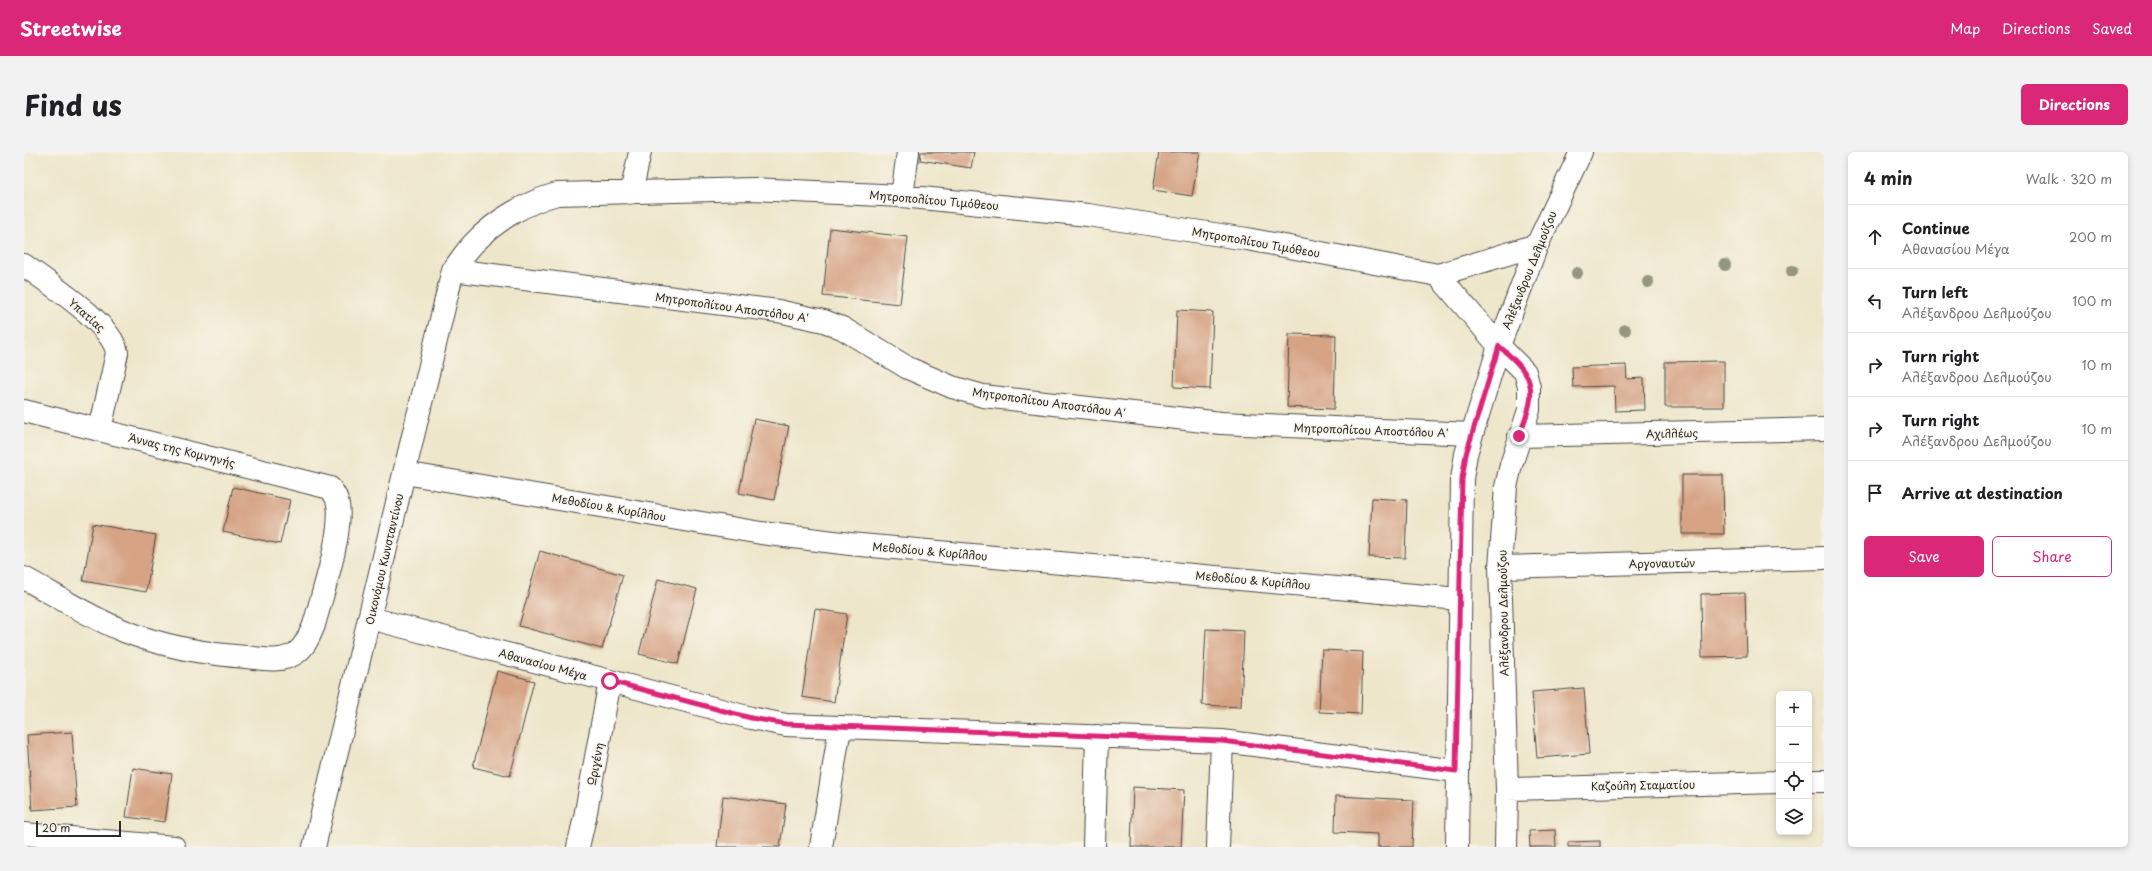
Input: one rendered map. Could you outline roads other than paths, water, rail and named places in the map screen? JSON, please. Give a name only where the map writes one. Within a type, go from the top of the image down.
[{"type":"street","points":[[631,193],[640,152]]},
{"type":"street","points":[[902,196],[908,152]]},
{"type":"street","name":"Αλέξανδρου Δελμούζου","points":[[1456,847],[1456,771],[1462,479],[1472,434],[1499,346],[1537,245],[1581,152]]},
{"type":"street","name":"Μητροπολίτου Τιμόθεου","points":[[453,270],[474,242],[504,219],[540,198],[557,194],[775,189],[902,196],[1088,215],[1246,239],[1438,275]]},
{"type":"street","points":[[1499,346],[1438,275],[1537,245]]},
{"type":"street","name":"Υπατίας","points":[[24,265],[102,325],[114,342],[117,353],[100,430]]},
{"type":"street","name":"Μητροπολίτου Αποστόλου Α'","points":[[453,270],[778,311],[824,321],[852,334],[908,368],[952,387],[983,396],[1221,423],[1472,434]]},
{"type":"street","name":"Οικονόμου Κωνσταντίνου","points":[[314,847],[453,270]]},
{"type":"street","name":"Αλέξανδρου Δελμούζου","points":[[1499,346],[1525,372],[1529,387],[1529,410],[1519,436],[1506,487],[1500,567],[1507,789],[1506,847]]},
{"type":"street","name":"Άννας της Κομνηνής","points":[[24,412],[330,488],[335,495],[338,504],[338,523],[314,625],[307,640],[297,653],[282,659],[234,656],[174,646],[124,631],[24,578]]},
{"type":"street","name":"Αχιλλέως","points":[[1519,436],[1824,429]]},
{"type":"street","name":"Μεθοδίου & Κυρίλλου","points":[[404,473],[776,535],[850,544],[1459,599]]},
{"type":"street","name":"Αργοναυτών","points":[[1500,567],[1824,558]]},
{"type":"street","name":"Αθανασίου Μέγα","points":[[370,618],[751,718],[786,724],[1222,741],[1456,771]]},
{"type":"street","name":"Ωριγένη","points":[[578,847],[610,681]]},
{"type":"street","points":[[821,847],[840,727]]},
{"type":"street","points":[[1094,847],[1097,736]]},
{"type":"street","points":[[1218,847],[1222,741]]},
{"type":"street","points":[[1812,781],[1824,781]]},
{"type":"street","name":"Καζούλη Σταματίου","points":[[1507,789],[1776,782]]},
{"type":"street","points":[[24,834],[174,847]]}]
